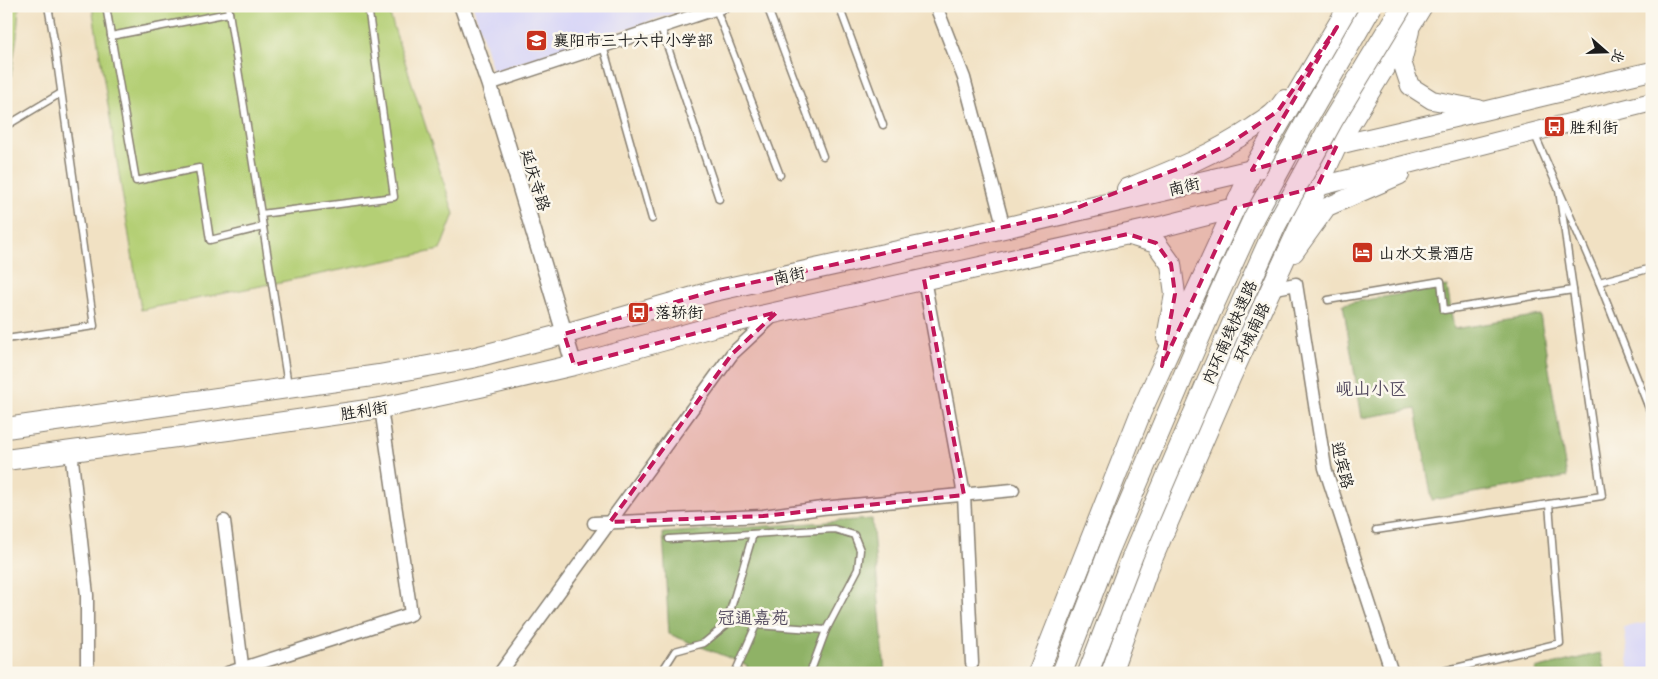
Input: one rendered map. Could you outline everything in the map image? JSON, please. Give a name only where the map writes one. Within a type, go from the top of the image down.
[{"type":"highway","points":[[1038,673],[1141,412],[1252,170],[1349,6]]},
{"type":"highway","name":"内环南线快速路","points":[[1062,673],[1110,548],[1211,311],[1254,217],[1372,6]]},
{"type":"highway","name":"内环南线快速路","points":[[1088,673],[1133,555],[1276,226],[1334,120],[1412,11]]},
{"type":"highway","name":"环城南路","points":[[1111,673],[1147,571],[1231,376],[1337,145],[1412,11]]},
{"type":"highway","points":[[1058,216],[1185,166],[1229,144],[1270,117],[1278,111],[1337,27]]},
{"type":"highway","name":"南街","points":[[6,428],[379,375],[462,360],[564,334],[714,291],[1058,216],[1252,170],[1337,145]]},
{"type":"highway","name":"南街","points":[[716,326],[1128,234],[1317,187]]},
{"type":"highway","points":[[1128,234],[1156,243],[1171,264],[1175,294],[1162,366]]},
{"type":"highway","name":"胜利街","points":[[6,460],[381,408],[574,365],[716,326]]},
{"type":"main road","points":[[1412,11],[1402,62],[1410,86],[1432,100],[1485,110]]},
{"type":"main road","name":"南街","points":[[1337,145],[1652,71]]},
{"type":"main road","name":"南街","points":[[1317,187],[1652,102]]},
{"type":"main road","points":[[1274,283],[1327,207],[1452,153]]},
{"type":"street","name":"延庆寺路","points":[[462,6],[489,84],[574,365]]},
{"type":"street","points":[[936,6],[964,78],[1004,228]]},
{"type":"street","points":[[489,84],[720,8]]},
{"type":"street","points":[[924,279],[964,495],[972,663]]},
{"type":"street","name":"迎宾路","points":[[1274,283],[1296,284],[1324,468],[1392,673]]},
{"type":"street","points":[[500,673],[732,354],[777,312]]},
{"type":"street","points":[[228,673],[243,670],[411,614],[381,408]]},
{"type":"street","points":[[71,451],[88,595],[87,673]]},
{"type":"street","points":[[594,524],[763,516],[822,508],[1013,490]]},
{"type":"street","points":[[224,520],[243,670]]},
{"type":"lane","points":[[6,339],[94,326],[62,92],[48,6]]},
{"type":"lane","points":[[106,6],[136,182],[199,168],[210,240],[263,227]]},
{"type":"lane","points":[[261,214],[394,197],[368,6]]},
{"type":"lane","points":[[767,6],[823,156]]},
{"type":"lane","points":[[839,6],[883,125]]},
{"type":"lane","points":[[720,8],[780,175]]},
{"type":"lane","points":[[111,36],[228,10],[288,388]]},
{"type":"lane","points":[[661,27],[719,199]]},
{"type":"lane","points":[[603,46],[652,219]]},
{"type":"lane","points":[[6,126],[62,92]]},
{"type":"lane","points":[[1533,132],[1599,282],[1652,416]]},
{"type":"lane","points":[[1376,530],[1602,496],[1559,190]]},
{"type":"lane","points":[[1599,282],[1652,268]]},
{"type":"lane","points":[[1328,300],[1441,281],[1444,310],[1573,290]]},
{"type":"lane","points":[[1435,673],[1560,643],[1549,504]]},
{"type":"lane","points":[[669,539],[834,529],[854,535],[860,550],[858,569],[826,630],[810,673]]},
{"type":"lane","points":[[661,673],[675,651],[704,643],[726,625],[753,534]]},
{"type":"lane","points":[[735,673],[756,625],[826,630]]},
{"type":"highlighted area","points":[[1337,27],[1252,170],[1337,145],[1317,187],[1235,208],[1162,366],[1175,294],[1171,264],[1156,243],[1128,234],[924,279],[964,495],[763,516],[610,522],[732,354],[777,312],[574,365],[564,334],[714,291],[1058,215],[1185,166],[1229,144],[1278,111]]},
{"type":"shaded area","name":"襄阳市三十六中小学部","points":[[473,6],[687,6],[688,9],[493,71]]},
{"type":"shaded area","points":[[1652,622],[1652,673],[1630,673],[1624,627]]},
{"type":"green space","points":[[6,6],[19,6],[17,36],[6,108]]},
{"type":"green space","points":[[92,6],[387,6],[454,214],[440,250],[141,310]]},
{"type":"green space","points":[[1447,286],[1454,329],[1540,315],[1567,477],[1432,500],[1416,409],[1362,418],[1343,304]]},
{"type":"green space","points":[[872,519],[885,673],[746,673],[747,665],[669,634],[663,533]]},
{"type":"green space","points":[[1600,653],[1605,673],[1536,673],[1535,669]]},
{"type":"place","name":"襄阳市三十六中小学部","points":[[537,40]]},
{"type":"place","name":"胜利街","points":[[1554,127]]},
{"type":"place","name":"山水文景酒店","points":[[1363,253]]},
{"type":"place","name":"落轿街","points":[[639,312]]},
{"type":"district","name":"岘山小区","points":[[1371,389]]},
{"type":"district","name":"冠通嘉苑","points":[[753,618]]}]
